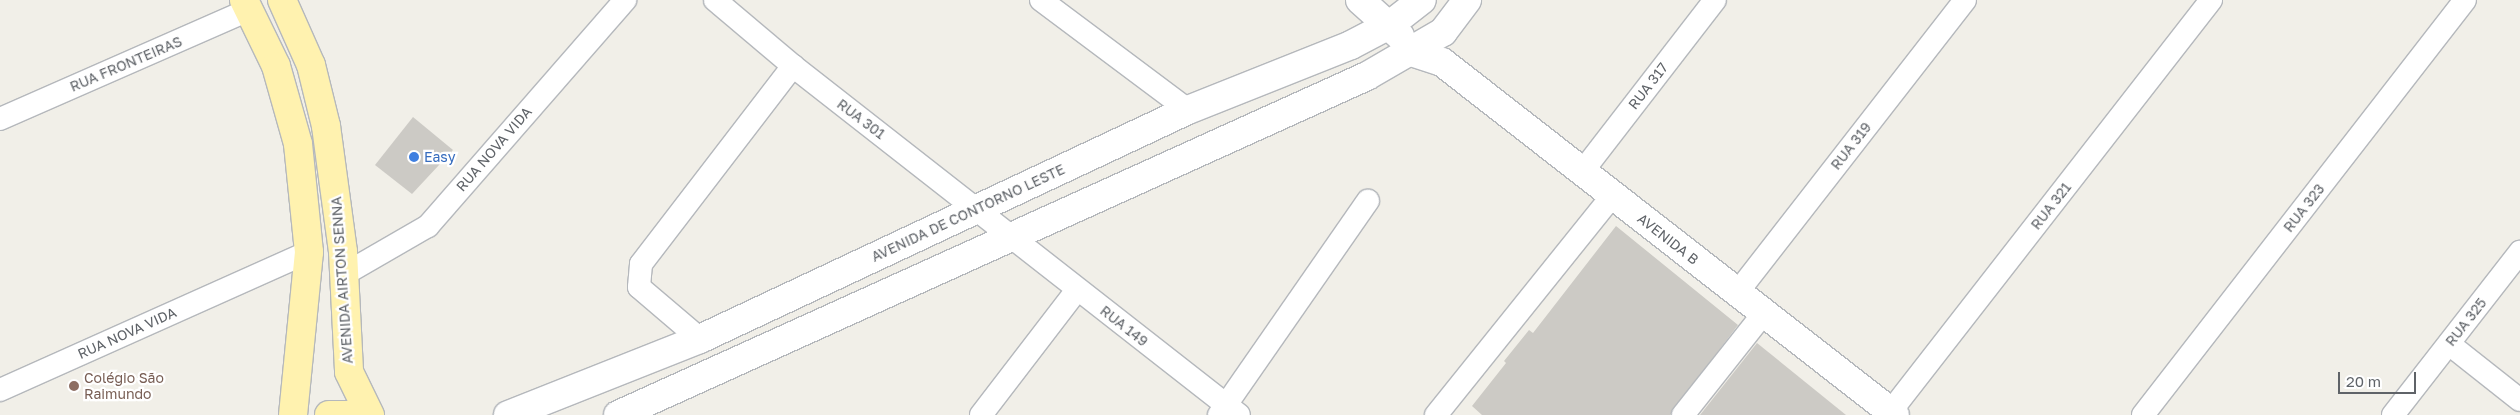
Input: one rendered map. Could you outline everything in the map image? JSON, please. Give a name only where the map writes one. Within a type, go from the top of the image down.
[{"type":"main road","name":"AVENIDA AIRTON SENNA","points":[[282,0],[311,65],[326,126],[343,275],[349,372],[370,415]]},
{"type":"main road","points":[[248,5],[276,66],[298,144],[309,252],[293,415]]},
{"type":"main road","points":[[329,415],[363,415]]},
{"type":"street","name":"RUA NOVA VIDA","points":[[343,275],[428,226],[626,0]]},
{"type":"street","name":"RUA 301","points":[[715,0],[793,66],[978,208],[1009,236]]},
{"type":"street","points":[[1041,0],[1188,110]]},
{"type":"street","points":[[1360,0],[1390,24],[1411,52]]},
{"type":"street","points":[[1421,0],[1443,32],[1442,62]]},
{"type":"street","name":"AVENIDA DE CONTORNO LESTE","points":[[508,415],[700,339],[1188,110],[1351,45],[1390,24],[1421,0]]},
{"type":"street","points":[[632,413],[1009,236],[1302,106],[1411,52],[1443,32],[1467,0]]},
{"type":"street","name":"RUA 317","points":[[1582,172],[1715,0]]},
{"type":"street","name":"RUA 319","points":[[1737,293],[1965,0]]},
{"type":"street","name":"RUA 321","points":[[1893,413],[2211,0]]},
{"type":"street","name":"RUA 323","points":[[2142,415],[2465,0]]},
{"type":"street","name":"RUA FRONTEIRAS","points":[[0,119],[248,5]]},
{"type":"street","name":"AVENIDA B","points":[[1411,52],[1442,62],[1763,314],[1893,413]]},
{"type":"street","points":[[700,339],[640,286],[641,264],[793,66]]},
{"type":"street","points":[[1436,415],[1612,196]]},
{"type":"street","points":[[1228,412],[1368,201]]},
{"type":"street","name":"RUA 149","points":[[1009,236],[1228,412]]},
{"type":"street","name":"RUA NOVA VIDA","points":[[0,390],[309,252]]},
{"type":"street","name":"RUA 325","points":[[2394,415],[2520,252]]},
{"type":"street","points":[[981,415],[1077,290]]},
{"type":"street","points":[[1683,415],[1763,314]]},
{"type":"street","points":[[2449,344],[2520,400]]},
{"type":"building","name":"Easy","points":[[413,117],[453,150],[412,194],[375,165]]},
{"type":"building","points":[[1616,226],[1738,325],[1670,415],[1482,415],[1472,406],[1506,363],[1504,361],[1529,330],[1533,333]]},
{"type":"building","points":[[1757,343],[1846,415],[1700,415]]},
{"type":"place","name":"Easy","points":[[414,157]]},
{"type":"place","name":"Colégio São Raimundo","points":[[74,386]]}]
